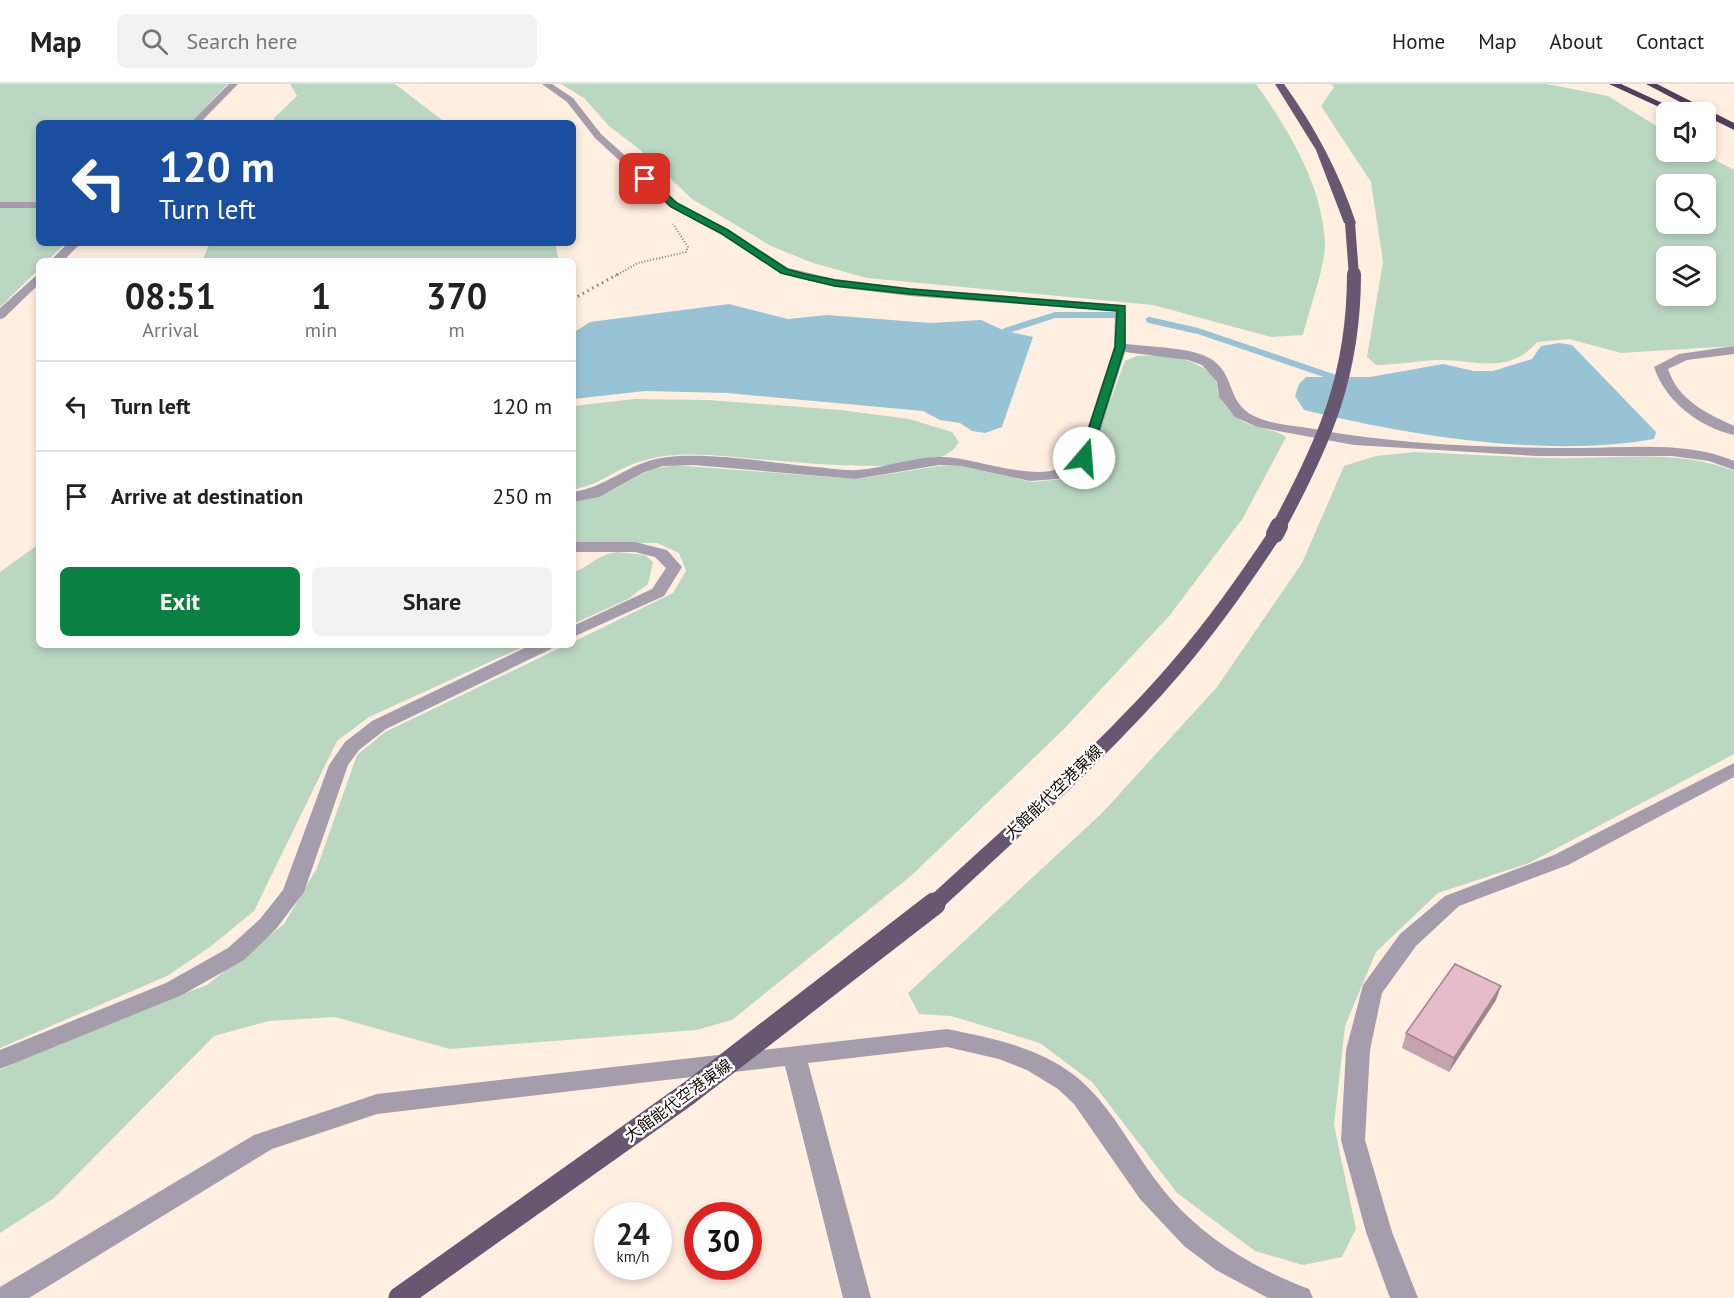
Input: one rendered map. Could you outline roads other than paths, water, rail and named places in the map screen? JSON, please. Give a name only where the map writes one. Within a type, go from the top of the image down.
[{"type":"highway","points":[[1613,84],[1656,103]]},
{"type":"highway","points":[[1626,84],[1663,102]]},
{"type":"highway","points":[[1643,84],[1680,102]]},
{"type":"highway","points":[[1650,84],[1734,128]]},
{"type":"highway","points":[[1716,119],[1734,128]]},
{"type":"highway","points":[[1716,130],[1734,138]]},
{"type":"main road","name":"大館能代空港東線","points":[[400,1298],[689,1094],[934,904],[1089,759],[1174,670],[1230,600],[1275,534],[1331,424],[1347,370],[1355,315],[1356,267],[1350,223],[1339,184],[1323,150],[1279,84]]},
{"type":"street","points":[[198,120],[234,84]]},
{"type":"street","points":[[546,84],[570,100],[598,136],[674,205],[725,232],[784,271],[835,283],[910,292],[1121,308],[1120,347],[1084,458],[1076,468],[1057,475],[1030,477],[961,462],[939,461],[856,475],[693,461],[662,462],[640,469],[594,494],[576,497]]},
{"type":"street","points":[[0,205],[36,205]]},
{"type":"street","points":[[59,258],[72,246]]},
{"type":"street","points":[[0,315],[36,280]]},
{"type":"street","points":[[1120,347],[1190,356],[1207,362],[1224,381],[1226,397],[1240,414],[1257,423],[1354,441],[1537,452],[1672,452],[1712,457],[1734,466]]},
{"type":"street","points":[[1734,350],[1684,357],[1661,367],[1664,383],[1677,398],[1710,420],[1734,431]]},
{"type":"street","points":[[576,547],[635,547],[661,553],[674,567],[658,592],[576,631]]},
{"type":"street","points":[[0,1060],[174,989],[236,954],[268,924],[293,892],[339,765],[352,746],[379,725],[539,648]]},
{"type":"street","points":[[1404,1298],[1379,1232],[1353,1140],[1358,1050],[1371,991],[1408,940],[1452,901],[1560,860],[1734,769]]},
{"type":"street","points":[[5,1298],[264,1142],[377,1104],[947,1038],[991,1047],[1048,1069],[1086,1099],[1163,1208],[1216,1258],[1275,1289],[1299,1298]]},
{"type":"street","points":[[794,1056],[857,1298]]},
{"type":"water","points":[[729,304],[788,319],[827,315],[930,323],[981,320],[1005,331],[1033,337],[1002,427],[985,433],[972,431],[960,423],[940,420],[923,411],[727,393],[645,391],[576,399],[576,331],[590,322]]},
{"type":"water","points":[[1559,343],[1572,345],[1656,432],[1654,439],[1568,446],[1524,445],[1433,436],[1304,410],[1295,396],[1299,384],[1306,377],[1370,377],[1443,364],[1474,371],[1493,371],[1532,359],[1541,346]]},
{"type":"waterway","points":[[1005,331],[1055,315],[1113,315]]},
{"type":"waterway","points":[[1149,320],[1198,331],[1336,378]]}]
